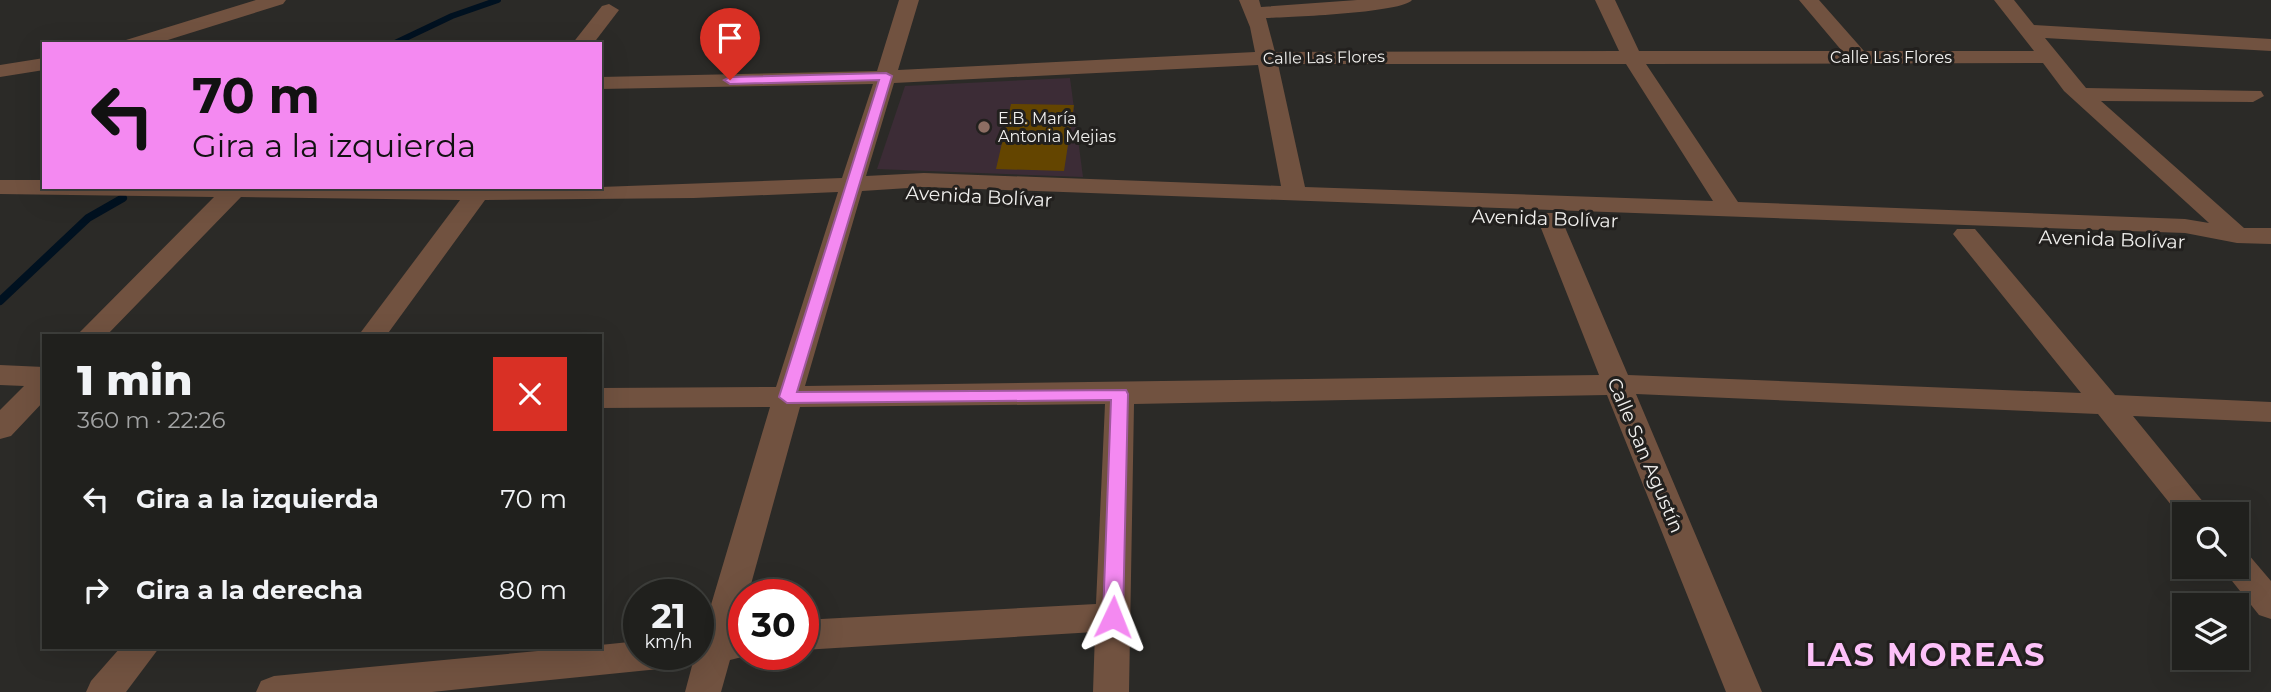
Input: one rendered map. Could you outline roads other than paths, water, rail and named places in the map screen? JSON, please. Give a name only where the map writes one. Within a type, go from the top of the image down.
[{"type":"street","points":[[140,42],[276,0]]},
{"type":"street","points":[[703,692],[719,648],[787,397],[909,0]]},
{"type":"street","points":[[1295,194],[1268,58],[1252,6],[1347,7],[1402,0]]},
{"type":"street","points":[[1605,0],[1631,56],[1730,209]]},
{"type":"street","points":[[1809,0],[1857,56]]},
{"type":"street","points":[[2004,0],[2081,94],[2237,235]]},
{"type":"street","points":[[584,42],[609,10]]},
{"type":"street","points":[[2028,31],[2271,45]]},
{"type":"street","name":"Calle Las Flores","points":[[602,83],[886,76],[1268,58],[2048,57]]},
{"type":"street","points":[[0,71],[42,64]]},
{"type":"street","points":[[2081,94],[2253,96]]},
{"type":"street","name":"Avenida Bolívar","points":[[602,188],[853,186],[924,180],[2185,226],[2237,235],[2271,236]]},
{"type":"street","name":"Avenida Bolívar","points":[[853,186],[919,195],[1966,234],[2201,242],[2237,235]]},
{"type":"street","name":"Avenida Bolívar","points":[[0,187],[42,187]]},
{"type":"street","points":[[92,334],[235,189]]},
{"type":"street","points":[[373,334],[481,189]]},
{"type":"street","name":"Calle San Agustín","points":[[1549,218],[1744,692]]},
{"type":"street","points":[[1966,234],[2187,502]]},
{"type":"street","points":[[0,375],[42,377]]},
{"type":"street","points":[[602,398],[1120,394],[1616,384],[2271,412]]},
{"type":"street","points":[[0,428],[42,385]]},
{"type":"street","points":[[1111,692],[1120,394]]},
{"type":"street","points":[[2249,579],[2271,605]]},
{"type":"street","points":[[819,634],[1113,617]]},
{"type":"street","points":[[104,692],[140,649]]},
{"type":"street","points":[[274,692],[623,658]]},
{"type":"waterway","points":[[397,42],[452,16],[498,0]]},
{"type":"waterway","points":[[0,301],[88,218],[123,198]]},
{"type":"place","name":"E.B. María Antonia Mejias","points":[[984,127]]},
{"type":"district","name":"LAS MOREAS","points":[[1926,655]]}]
